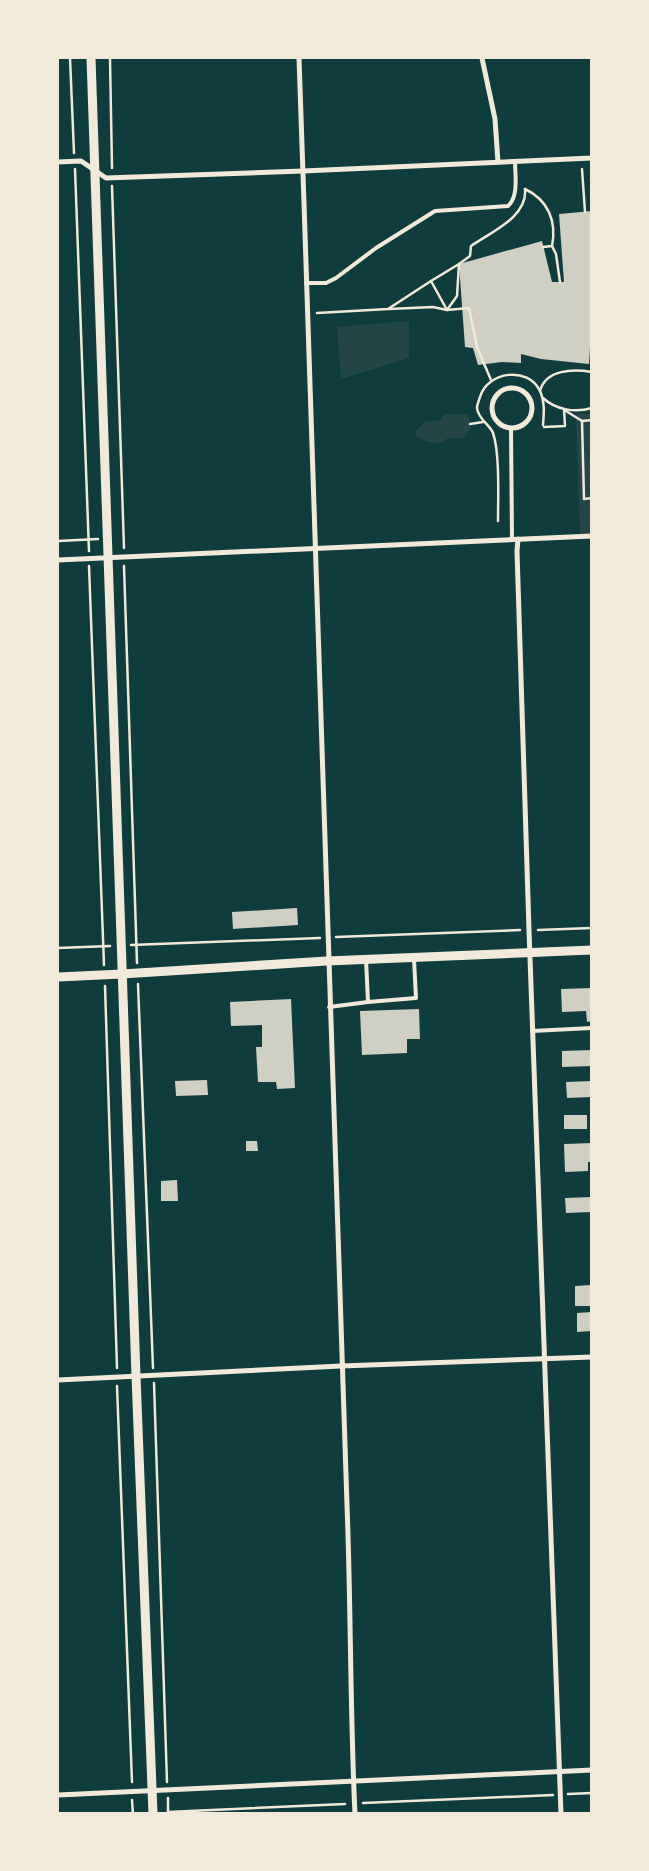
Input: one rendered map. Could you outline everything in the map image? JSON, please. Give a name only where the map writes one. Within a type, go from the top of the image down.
[{"type":"street","points":[[91,58],[136,1376],[153,1814]]},
{"type":"street","points":[[299,58],[328,1007],[348,1509],[355,1814]]},
{"type":"street","points":[[482,58],[496,119],[498,162]]},
{"type":"street","points":[[58,162],[81,161],[106,178],[592,158]]},
{"type":"street","points":[[508,388],[514,388],[526,393],[532,405],[532,412],[526,422],[511,428],[499,424],[492,412],[491,406],[496,394],[508,388]]},
{"type":"street","points":[[58,560],[592,536]]},
{"type":"street","points":[[515,539],[561,1814]]},
{"type":"street","points":[[58,977],[366,959],[592,950]]},
{"type":"street","points":[[58,1380],[341,1366],[592,1357]]},
{"type":"street","points":[[58,1795],[592,1770]]},
{"type":"lane","points":[[306,283],[326,283],[336,278],[376,248],[435,211],[508,206],[515,194],[515,162]]},
{"type":"lane","points":[[511,428],[515,539]]},
{"type":"lane","points":[[328,1007],[416,998],[414,957]]},
{"type":"lane","points":[[366,959],[368,1002]]},
{"type":"lane","points":[[532,1031],[592,1028]]},
{"type":"path","points":[[70,58],[133,1814]]},
{"type":"path","points":[[582,169],[585,212]]},
{"type":"path","points":[[388,309],[470,256],[471,246],[511,219],[522,209],[526,198],[525,181]]},
{"type":"path","points":[[525,189],[534,192],[544,203],[554,223],[552,246],[556,254],[560,282]]},
{"type":"path","points":[[543,247],[552,246]]},
{"type":"path","points":[[447,310],[457,296],[459,264]]},
{"type":"path","points":[[431,281],[447,310]]},
{"type":"path","points":[[317,313],[433,307],[447,310],[469,308],[477,347],[491,380]]},
{"type":"path","points":[[592,372],[576,369],[564,371],[552,376],[543,383],[540,391],[542,398],[551,405],[564,410],[582,421],[592,420]]},
{"type":"path","points":[[564,410],[592,408]]},
{"type":"path","points":[[544,427],[565,426],[564,410]]},
{"type":"path","points":[[582,421],[584,499],[592,498]]},
{"type":"path","points":[[470,424],[483,422]]},
{"type":"path","points":[[58,541],[124,538]]},
{"type":"path","points":[[141,1046],[168,1814]]},
{"type":"shaded area","points":[[409,321],[409,358],[341,379],[337,327]]},
{"type":"shaded area","points":[[446,414],[468,414],[471,429],[462,439],[448,438],[441,443],[427,442],[416,435],[415,432],[424,422],[441,420],[442,416]]},
{"type":"shaded area","points":[[576,414],[591,414],[591,536],[580,536]]},
{"type":"building","points":[[592,211],[592,316],[589,364],[541,359],[521,354],[521,363],[502,362],[478,365],[473,348],[465,347],[459,264],[542,241],[552,282],[564,282],[559,214]]},
{"type":"building","points":[[297,908],[298,925],[233,929],[232,912]]},
{"type":"building","points":[[592,988],[592,1021],[587,1022],[586,1011],[562,1012],[561,989]]},
{"type":"building","points":[[291,999],[295,1088],[277,1089],[276,1082],[258,1082],[256,1047],[262,1047],[262,1025],[231,1026],[230,1002]]},
{"type":"building","points":[[419,1009],[420,1039],[407,1039],[407,1053],[362,1055],[360,1011]]},
{"type":"building","points":[[592,1050],[592,1066],[562,1067],[562,1051]]},
{"type":"building","points":[[207,1080],[208,1095],[176,1096],[175,1081]]},
{"type":"building","points":[[592,1081],[592,1097],[567,1098],[566,1082]]},
{"type":"building","points":[[564,1115],[587,1115],[587,1129],[564,1129]]},
{"type":"building","points":[[246,1141],[257,1141],[258,1151],[246,1151]]},
{"type":"building","points":[[592,1143],[592,1162],[588,1162],[588,1171],[565,1172],[564,1144]]},
{"type":"building","points":[[177,1180],[178,1201],[161,1201],[161,1181]]},
{"type":"building","points":[[592,1197],[592,1212],[566,1213],[565,1198]]},
{"type":"building","points":[[592,1285],[592,1306],[575,1306],[575,1286]]},
{"type":"building","points":[[592,1312],[592,1331],[577,1332],[577,1313]]}]
